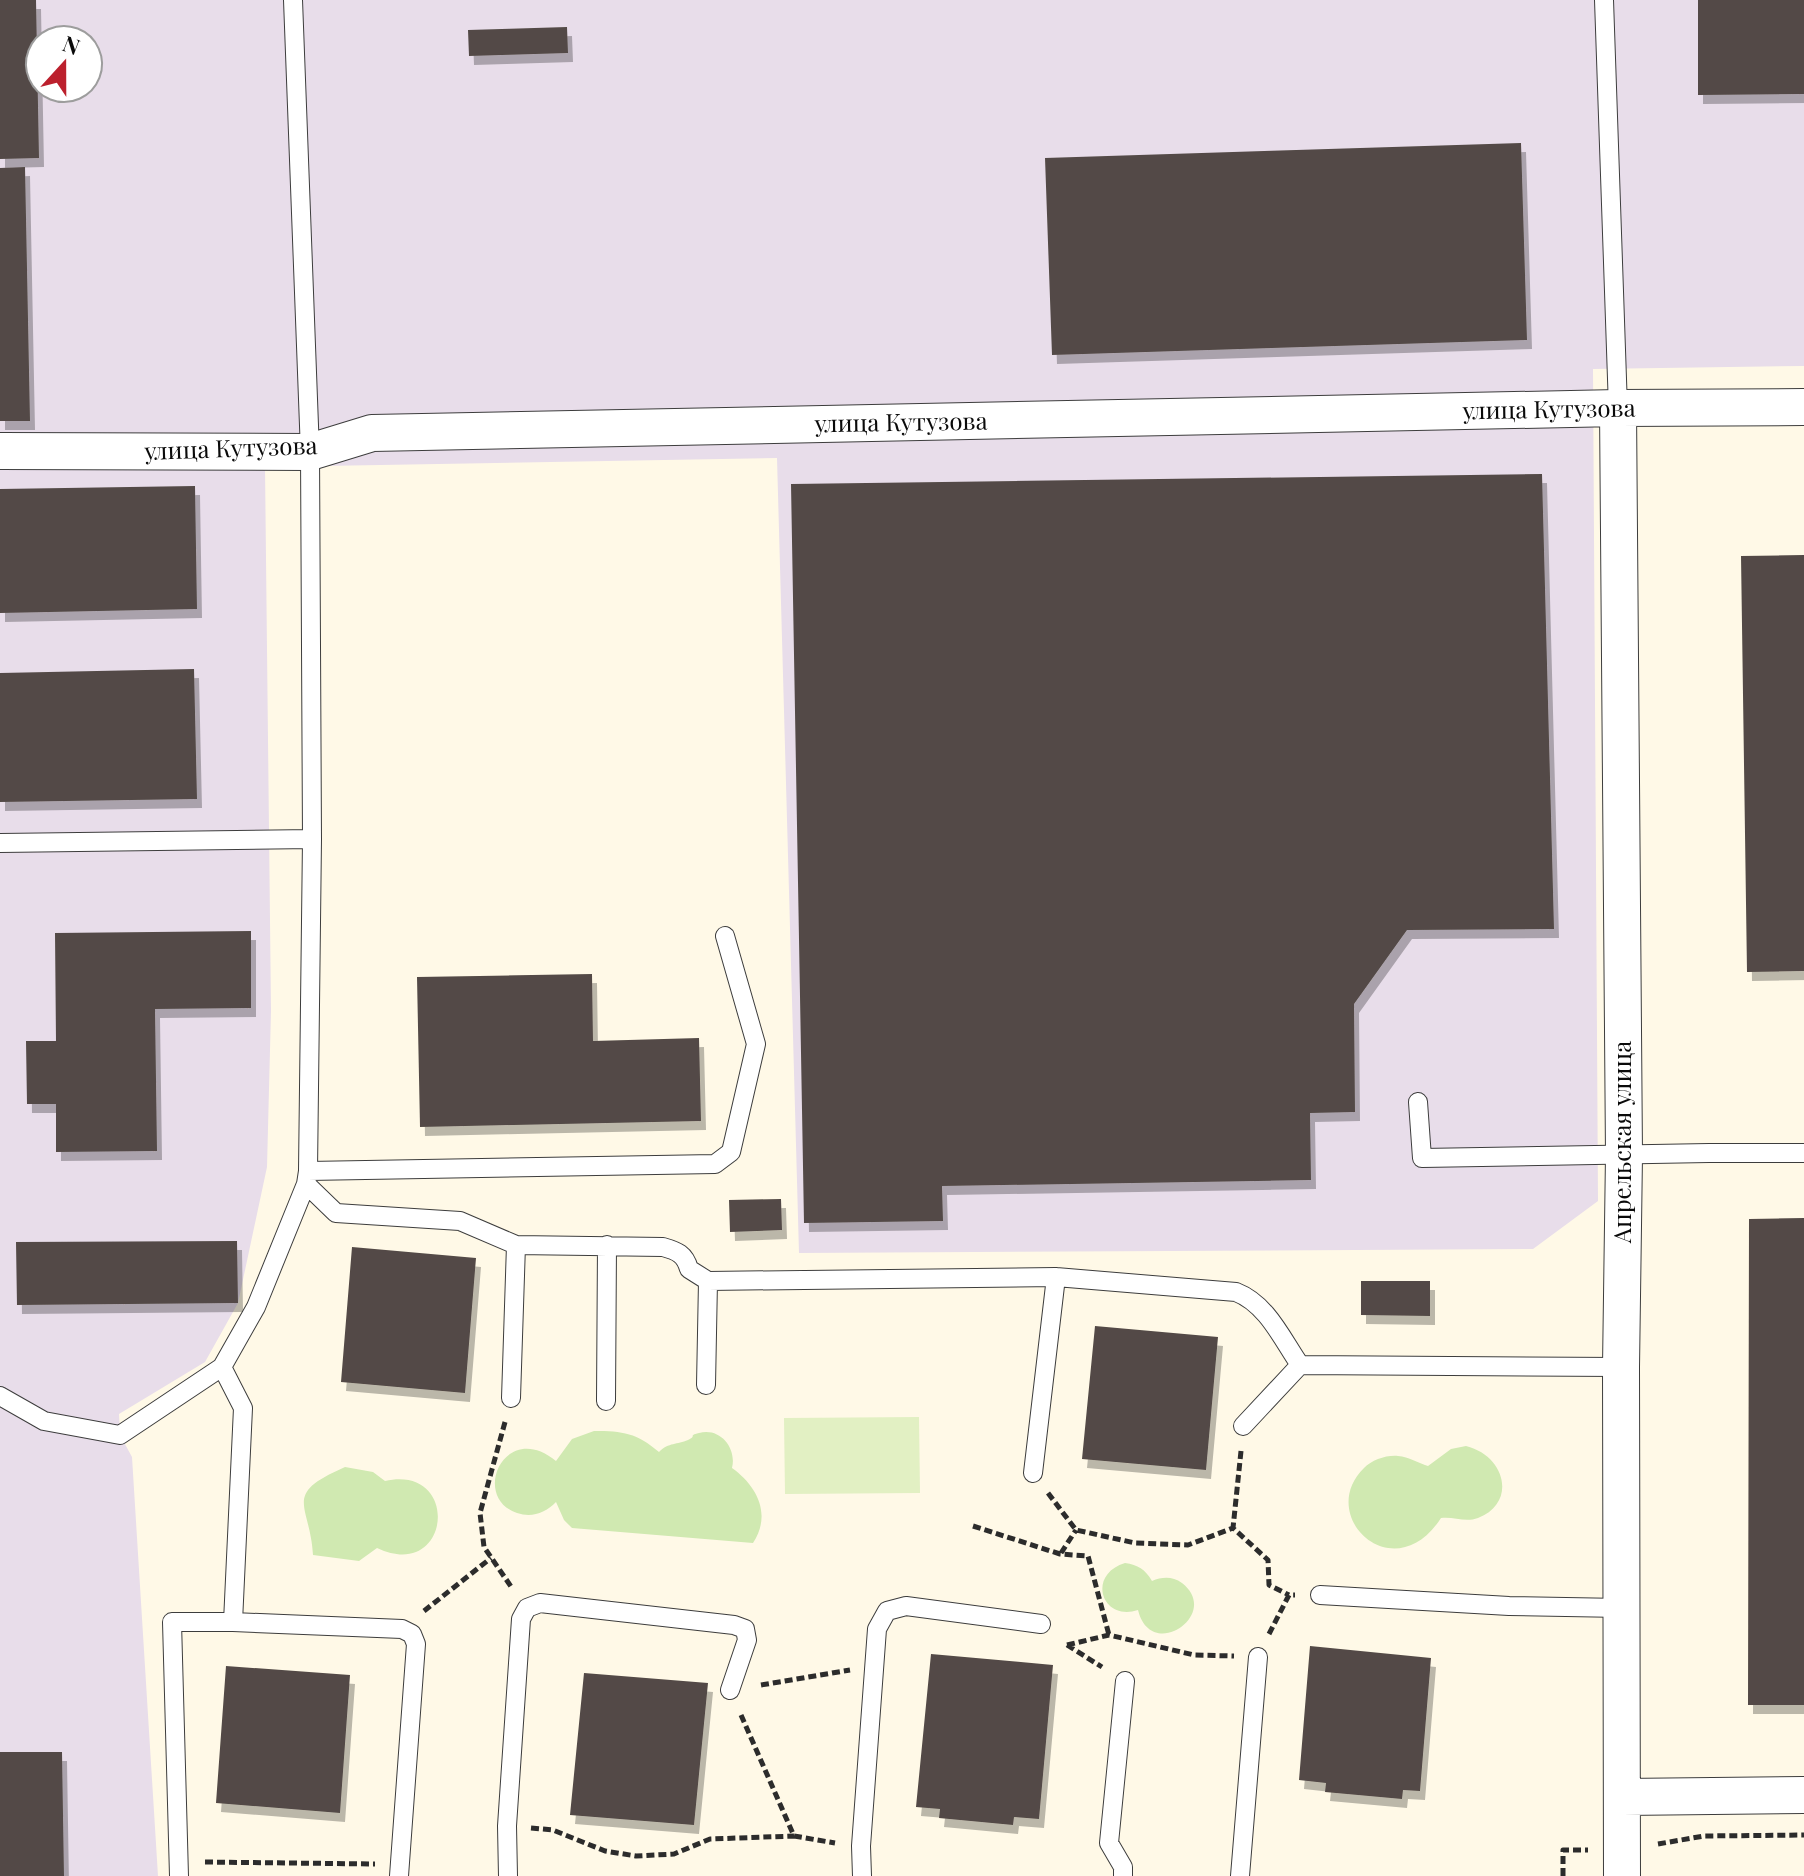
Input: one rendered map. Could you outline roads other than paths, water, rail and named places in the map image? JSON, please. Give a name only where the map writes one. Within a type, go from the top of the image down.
[{"type":"street","name":"улица Кутузова","points":[[0,451],[310,452],[372,433],[1804,407]]},
{"type":"street","name":"Апрельская улица","points":[[1618,408],[1624,1155],[1621,1367],[1623,1863]]},
{"type":"street","points":[[1623,1797],[1804,1795]]},
{"type":"lane","points":[[0,1396],[44,1421],[120,1435],[222,1367],[256,1307],[307,1177],[312,839],[310,452],[293,0]]},
{"type":"lane","points":[[1604,0],[1618,408]]},
{"type":"lane","points":[[0,843],[312,839]]},
{"type":"lane","points":[[307,1177],[715,1164],[731,1152],[756,1044],[725,936]]},
{"type":"lane","points":[[1418,1102],[1422,1158],[1804,1153]]},
{"type":"lane","points":[[307,1177],[336,1213],[460,1221],[516,1245],[663,1247],[687,1258],[689,1269],[708,1281],[1056,1277],[1236,1292],[1262,1309],[1300,1365]]},
{"type":"lane","points":[[511,1398],[516,1245]]},
{"type":"lane","points":[[606,1401],[607,1245]]},
{"type":"lane","points":[[1033,1473],[1056,1277]]},
{"type":"lane","points":[[706,1385],[708,1281]]},
{"type":"lane","points":[[1243,1426],[1300,1365],[1621,1367]]},
{"type":"lane","points":[[222,1367],[243,1408],[233,1622]]},
{"type":"lane","points":[[1320,1595],[1509,1606],[1622,1608]]},
{"type":"lane","points":[[508,1876],[507,1826],[521,1619],[527,1608],[540,1603],[734,1625],[745,1629],[747,1640],[730,1690]]},
{"type":"lane","points":[[862,1876],[861,1846],[877,1629],[887,1611],[906,1606],[1041,1624]]},
{"type":"lane","points":[[178,1869],[172,1622],[233,1622],[402,1629],[412,1634],[416,1644],[399,1870]]},
{"type":"lane","points":[[1240,1876],[1258,1657]]},
{"type":"lane","points":[[1123,1876],[1123,1867],[1109,1843],[1125,1681]]}]
